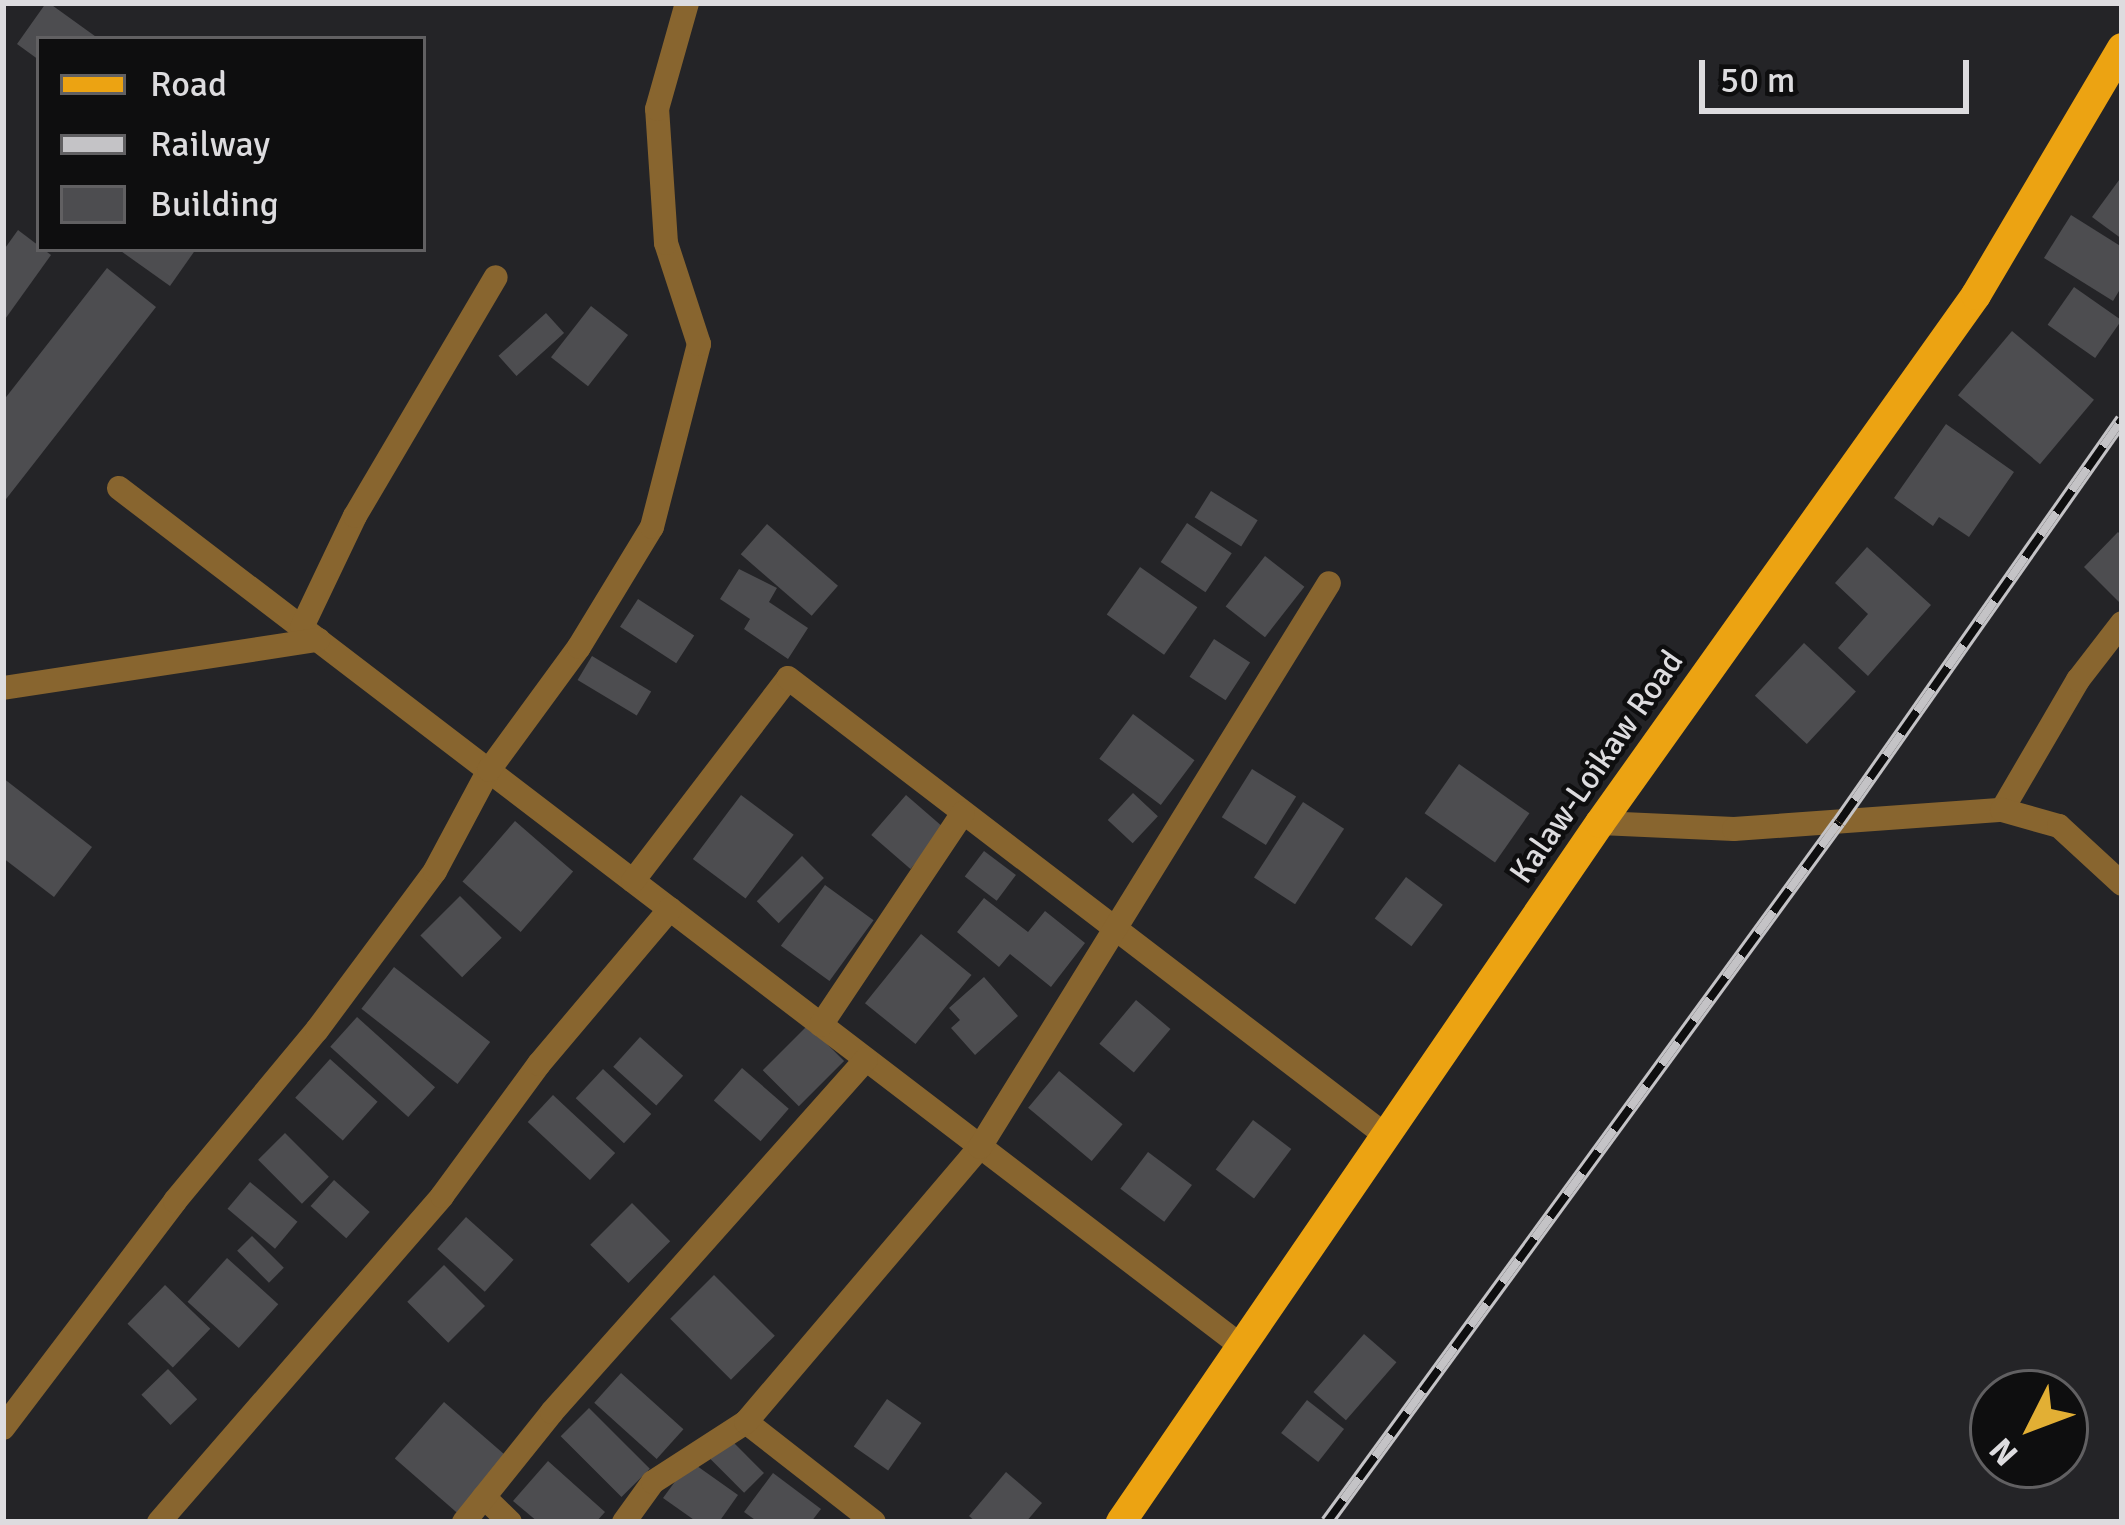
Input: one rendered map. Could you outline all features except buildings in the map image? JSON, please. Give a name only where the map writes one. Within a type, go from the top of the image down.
[{"type":"main road","name":"Kalaw-Loikaw Road","points":[[1121,1522],[1600,823],[1976,296],[2122,48]]},
{"type":"street","points":[[3,1428],[175,1201],[317,1030],[435,871],[489,770],[579,647],[652,527],[699,344],[666,243],[657,109],[687,3]]},
{"type":"street","points":[[310,633],[355,516],[496,277]]},
{"type":"street","points":[[118,488],[1240,1346]]},
{"type":"street","points":[[624,1522],[652,1482],[746,1422],[980,1147],[1329,583]]},
{"type":"street","points":[[2002,810],[2078,680],[2122,623]]},
{"type":"street","points":[[3,688],[310,633]]},
{"type":"street","points":[[633,881],[788,678],[1385,1135]]},
{"type":"street","points":[[1600,823],[1734,829],[2002,810],[2059,826],[2122,884]]},
{"type":"street","points":[[821,1025],[963,813]]},
{"type":"street","points":[[159,1522],[442,1196],[539,1064],[670,909]]},
{"type":"street","points":[[464,1522],[552,1412],[866,1060]]},
{"type":"street","points":[[746,1422],[874,1522]]},
{"type":"street","points":[[484,1498],[510,1522]]},
{"type":"railway","points":[[1327,1522],[1839,822],[2122,419]]}]
